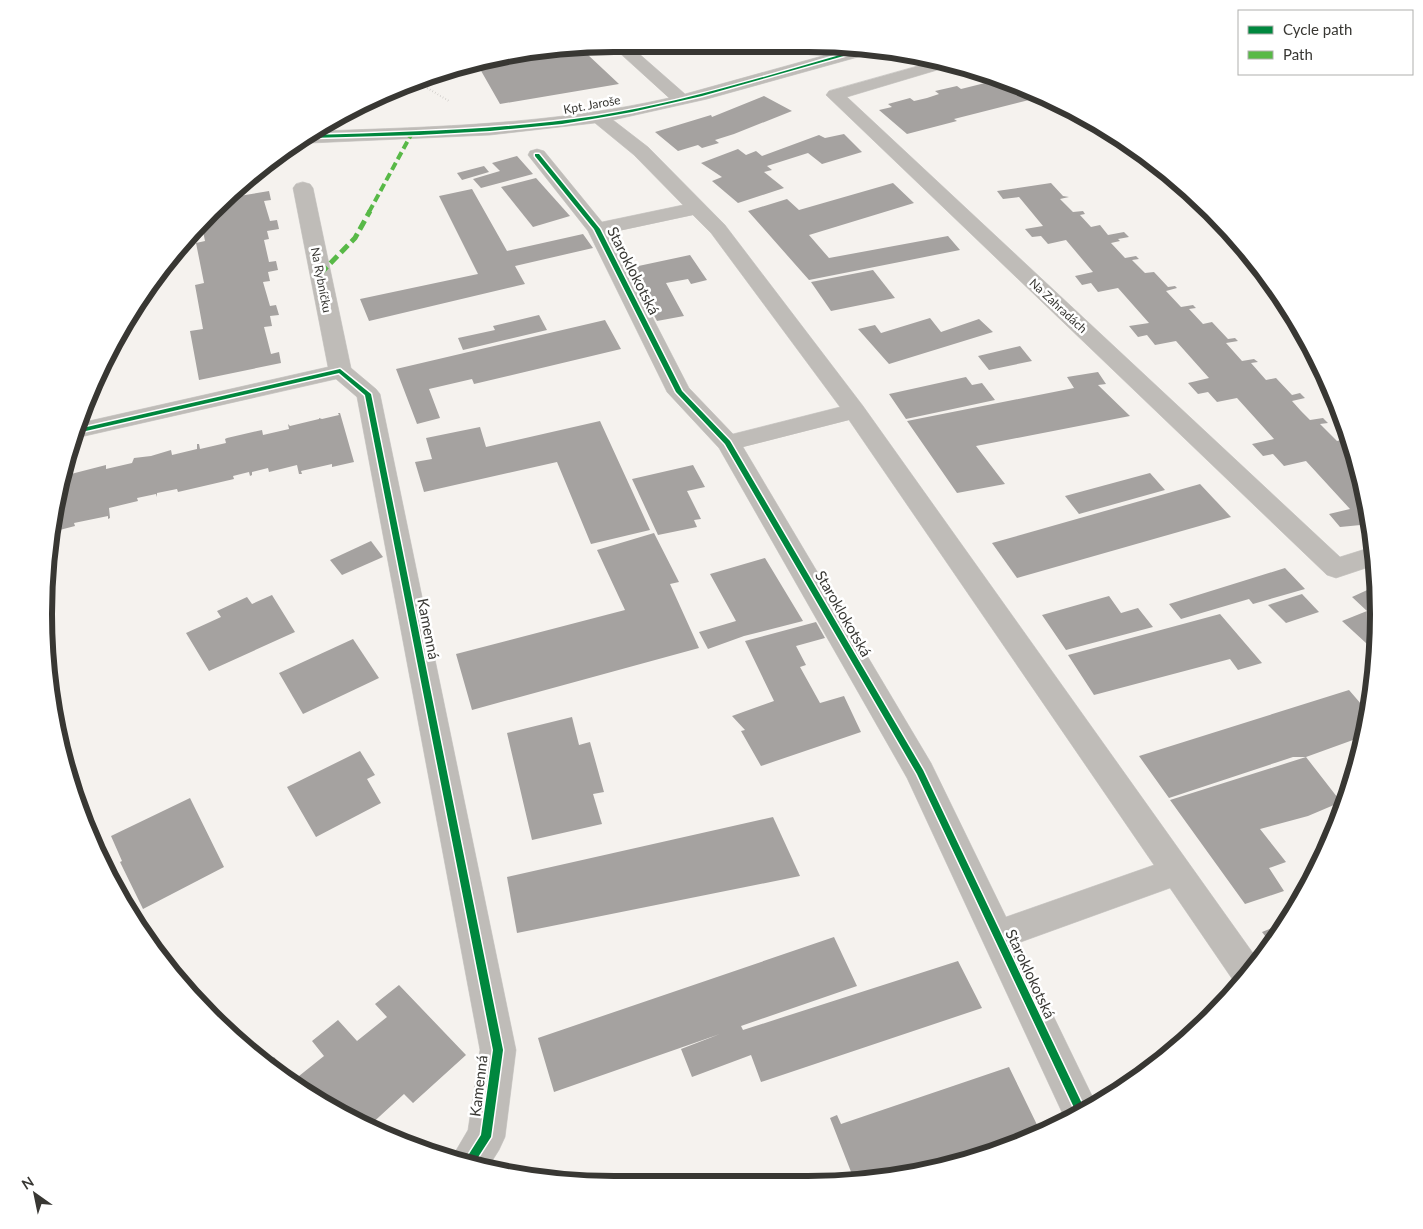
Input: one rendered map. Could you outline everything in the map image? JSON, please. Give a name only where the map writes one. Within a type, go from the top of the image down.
[{"type":"street","points":[[627,52],[681,99]]},
{"type":"street","name":"Kpt. Jaroše","points":[[319,137],[549,124],[599,117],[681,99],[792,61],[837,54]]},
{"type":"street","name":"Na Zahradách","points":[[935,67],[835,95],[1336,568],[1367,558]]},
{"type":"street","points":[[451,108],[549,124]]},
{"type":"street","points":[[599,117],[641,151],[718,229],[855,411],[1244,969]]},
{"type":"street","name":"Staroklokotská","points":[[537,155],[597,229],[679,392],[728,444],[920,772],[1079,1107]]},
{"type":"street","name":"Na Rybníčku","points":[[303,188],[340,371]]},
{"type":"street","name":"Staroklokotská","points":[[597,229],[698,208]]},
{"type":"street","points":[[84,430],[340,371]]},
{"type":"street","name":"Kamenná","points":[[340,371],[368,394],[498,1050],[486,1137],[472,1158]]},
{"type":"street","points":[[728,444],[855,411]]},
{"type":"street","name":"Staroklokotská","points":[[997,935],[1176,872]]},
{"type":"path","points":[[423,86],[451,108]]},
{"type":"building","points":[[590,53],[587,54],[619,84],[500,104],[480,69],[541,57]]},
{"type":"building","points":[[981,80],[1033,99],[954,119],[957,121],[907,134],[879,110],[892,107],[888,104],[910,98],[914,101],[939,94],[935,91],[957,86],[961,89],[985,83]]},
{"type":"building","points":[[764,96],[792,111],[715,140],[719,143],[702,148],[698,145],[678,151],[655,132],[711,115],[712,117]]},
{"type":"building","points":[[844,134],[862,152],[822,164],[808,153],[767,166],[772,170],[764,172],[784,188],[738,203],[712,181],[722,177],[701,163],[738,149],[746,155],[756,151],[762,156],[819,135],[825,138]]},
{"type":"building","points":[[517,156],[533,174],[481,188],[473,179],[500,171],[492,163]]},
{"type":"building","points":[[484,166],[489,172],[462,180],[457,173]]},
{"type":"building","points":[[536,178],[570,216],[533,227],[501,187]]},
{"type":"building","points":[[893,183],[914,203],[809,235],[829,258],[948,236],[960,250],[809,280],[748,211],[787,199],[799,210]]},
{"type":"building","points":[[1051,183],[1063,196],[1069,197],[1060,199],[1073,212],[1083,211],[1085,214],[1080,215],[1091,227],[1100,225],[1108,235],[1124,232],[1129,237],[1118,239],[1120,241],[1111,243],[1125,258],[1136,256],[1139,259],[1132,260],[1145,273],[1154,272],[1168,287],[1175,286],[1177,288],[1166,291],[1181,307],[1193,305],[1196,308],[1189,309],[1203,324],[1212,322],[1228,339],[1235,338],[1238,341],[1226,343],[1242,361],[1254,359],[1258,362],[1251,363],[1266,380],[1276,378],[1292,395],[1300,393],[1305,398],[1292,401],[1301,411],[1310,420],[1323,418],[1328,423],[1320,424],[1337,441],[1343,440],[1363,525],[1340,527],[1329,514],[1350,509],[1306,461],[1284,466],[1273,454],[1263,456],[1252,444],[1274,439],[1237,398],[1217,402],[1208,392],[1198,394],[1188,383],[1209,378],[1176,341],[1155,345],[1147,335],[1138,337],[1129,326],[1149,323],[1118,288],[1098,292],[1091,283],[1082,285],[1075,276],[1093,272],[1066,240],[1048,244],[1041,236],[1032,237],[1025,229],[1043,226],[1019,197],[1003,199],[997,191]]},
{"type":"building","points":[[472,189],[507,251],[583,234],[593,248],[515,266],[525,284],[369,321],[360,299],[478,274],[439,196]]},
{"type":"building","points":[[269,191],[271,200],[264,201],[270,221],[277,220],[279,229],[267,231],[269,239],[264,240],[269,262],[276,261],[278,270],[268,272],[270,281],[263,282],[270,306],[276,305],[279,315],[270,316],[272,326],[264,327],[271,354],[279,352],[281,363],[199,380],[190,331],[203,329],[195,285],[204,283],[196,243],[205,241],[203,232],[240,196]]},
{"type":"building","points":[[690,255],[707,280],[691,284],[688,279],[666,283],[684,316],[657,321],[629,268]]},
{"type":"building","points":[[873,270],[895,298],[831,311],[811,282]]},
{"type":"building","points":[[539,315],[547,330],[463,350],[458,338],[495,330],[493,326]]},
{"type":"building","points":[[930,318],[941,332],[979,319],[993,332],[889,364],[858,329],[875,325],[881,333]]},
{"type":"building","points":[[605,320],[621,349],[474,384],[472,379],[429,389],[440,418],[417,424],[396,369]]},
{"type":"building","points":[[1020,346],[1032,361],[989,370],[978,356]]},
{"type":"building","points":[[1098,372],[1106,384],[1098,385],[1130,416],[976,446],[1005,484],[957,493],[907,421],[1074,388],[1067,377]]},
{"type":"building","points":[[966,377],[972,385],[982,383],[995,400],[906,419],[889,394]]},
{"type":"building","points":[[338,413],[340,413],[354,462],[332,467],[332,464],[301,471],[302,474],[299,474],[297,465],[269,472],[268,468],[252,472],[250,476],[249,472],[233,476],[234,479],[178,492],[177,489],[157,493],[157,497],[156,494],[137,498],[138,501],[109,508],[110,518],[108,519],[108,516],[74,523],[75,526],[59,530],[71,473],[106,465],[106,469],[132,463],[134,458],[151,456],[171,450],[172,455],[197,449],[197,444],[199,444],[200,449],[226,443],[225,439],[227,438],[262,430],[263,435],[289,429],[288,424],[290,426],[339,415]]},
{"type":"building","points":[[600,421],[650,530],[591,544],[557,462],[424,492],[415,462],[432,459],[426,438],[480,427],[486,447]]},
{"type":"building","points":[[693,465],[705,487],[687,491],[701,519],[694,520],[697,527],[658,535],[632,479]]},
{"type":"building","points":[[1150,473],[1165,490],[1079,514],[1065,496]]},
{"type":"building","points":[[1200,484],[1231,517],[1017,578],[992,543]]},
{"type":"building","points":[[654,533],[679,582],[670,584],[699,648],[472,710],[456,654],[625,610],[597,550]]},
{"type":"building","points":[[371,541],[383,557],[342,575],[330,560]]},
{"type":"building","points":[[765,558],[803,621],[744,636],[708,649],[699,632],[736,621],[710,574]]},
{"type":"building","points":[[1285,568],[1305,589],[1253,604],[1249,599],[1181,619],[1169,604]]},
{"type":"building","points":[[1369,589],[1369,646],[1342,621],[1367,611],[1352,597]]},
{"type":"building","points":[[1302,594],[1319,612],[1286,623],[1268,605]]},
{"type":"building","points":[[272,595],[295,632],[209,671],[186,633],[221,617],[217,611],[247,597],[252,604]]},
{"type":"building","points":[[1109,596],[1121,613],[1138,608],[1153,627],[1066,650],[1042,615]]},
{"type":"building","points":[[1220,614],[1262,663],[1238,670],[1230,659],[1094,695],[1068,655]]},
{"type":"building","points":[[816,622],[825,638],[796,646],[806,665],[800,667],[820,703],[844,696],[861,732],[761,766],[741,731],[745,730],[732,716],[774,701],[745,641]]},
{"type":"building","points":[[353,639],[379,678],[303,714],[279,673]]},
{"type":"building","points":[[1349,690],[1363,706],[1356,739],[1306,757],[1293,757],[1169,798],[1139,756]]},
{"type":"building","points":[[572,717],[579,745],[590,742],[604,792],[593,794],[602,824],[532,840],[507,733]]},
{"type":"building","points":[[360,751],[375,775],[367,779],[381,803],[316,837],[287,787]]},
{"type":"building","points":[[1306,757],[1339,800],[1338,803],[1308,816],[1260,829],[1286,862],[1269,868],[1284,891],[1245,904],[1170,800]]},
{"type":"building","points":[[190,798],[224,867],[143,909],[120,862],[122,861],[111,836]]},
{"type":"building","points":[[773,817],[800,876],[517,933],[507,877]]},
{"type":"building","points":[[1276,926],[1267,939],[1262,932]]},
{"type":"building","points":[[834,937],[857,986],[741,1026],[743,1030],[958,961],[982,1008],[761,1082],[751,1055],[692,1077],[681,1049],[720,1034],[554,1092],[538,1038]]},
{"type":"building","points":[[399,985],[466,1055],[413,1103],[404,1094],[373,1122],[333,1101],[297,1078],[324,1056],[312,1041],[338,1020],[357,1041],[387,1017],[375,1004]]},
{"type":"building","points":[[274,1057],[285,1069],[271,1060]]},
{"type":"building","points":[[1009,1067],[1038,1127],[989,1147],[954,1157],[918,1166],[852,1174],[830,1118],[837,1115],[841,1124]]},
{"type":"marked path","points":[[320,274],[355,238],[412,133]]},
{"type":"cycle path","points":[[319,137],[490,129],[598,117],[701,95],[848,54]]},
{"type":"cycle path","points":[[537,155],[597,229],[679,392],[728,443],[920,772],[1079,1107]]},
{"type":"cycle path","points":[[84,430],[340,371],[368,394],[498,1050],[486,1137],[472,1158]]}]
